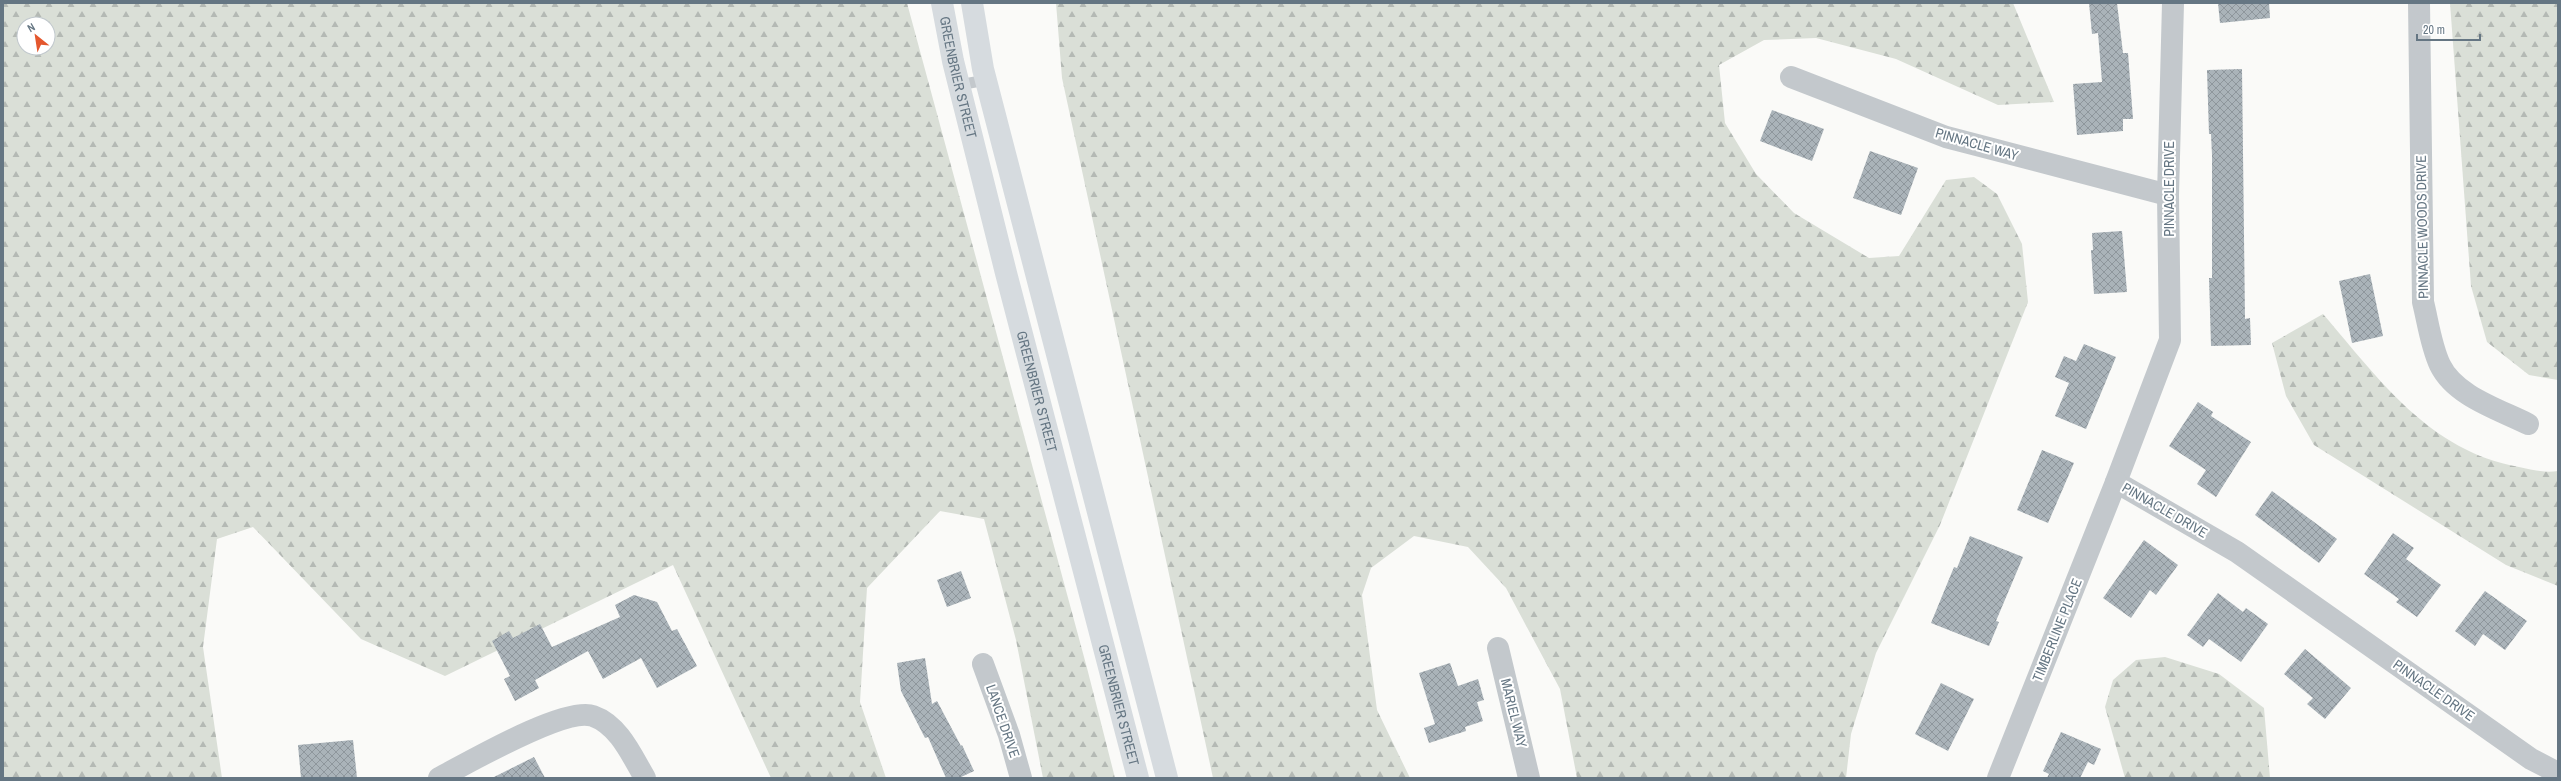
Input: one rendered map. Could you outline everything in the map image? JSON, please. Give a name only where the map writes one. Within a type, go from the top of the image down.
[{"type":"main road","name":"GREENBRIER STREET","points":[[942,3],[959,85],[1138,778]]},
{"type":"main road","name":"GREENBRIER STREET","points":[[972,3],[986,80],[1166,778]]},
{"type":"street","name":"PINNACLE DRIVE","points":[[2173,3],[2168,195],[2170,340],[2116,482],[2237,552],[2531,759],[2558,773]]},
{"type":"street","name":"PINNACLE WOODS DRIVE","points":[[2419,3],[2423,302],[2431,337],[2440,365],[2457,388],[2528,424]]},
{"type":"street","name":"PINNACLE WAY","points":[[1791,77],[1946,137],[2168,195]]},
{"type":"street","name":"TIMBERLINE PLACE","points":[[1998,778],[2116,482]]},
{"type":"street","name":"MARIEL WAY","points":[[1498,648],[1529,778]]},
{"type":"street","name":"LANCE DRIVE","points":[[983,664],[1009,735],[1021,778]]},
{"type":"street","points":[[439,778],[538,728],[576,715],[592,716],[608,724],[626,744],[645,778]]},
{"type":"lane","points":[[959,85],[986,80]]},
{"type":"green space","points":[[3,3],[907,3],[1087,668],[1115,778],[1043,778],[1016,640],[984,519],[940,511],[867,588],[860,702],[886,778],[771,778],[673,565],[445,676],[361,639],[253,527],[217,539],[203,647],[222,778],[3,778]]},
{"type":"green space","points":[[1056,3],[2013,3],[2054,102],[1998,105],[1896,59],[1816,38],[1764,40],[1719,65],[1725,123],[1756,174],[1794,213],[1869,258],[1899,256],[1946,180],[1974,177],[1997,194],[2022,244],[2028,302],[1940,525],[1876,653],[1851,734],[1846,778],[1577,778],[1560,689],[1506,588],[1468,547],[1414,536],[1371,568],[1362,595],[1377,710],[1410,778],[1213,778],[1062,78]]},
{"type":"green space","points":[[2450,3],[2558,3],[2558,380],[2529,375],[2487,342],[2471,286]]},
{"type":"green space","points":[[2323,314],[2386,387],[2408,409],[2432,429],[2458,445],[2487,458],[2534,470],[2548,472],[2558,471],[2558,586],[2506,565],[2314,445],[2286,396],[2272,343]]},
{"type":"green space","points":[[2165,657],[2219,674],[2264,708],[2270,778],[2125,778],[2105,707],[2113,680],[2136,660]]},
{"type":"building","points":[[2089,3],[2117,3],[2123,53],[2128,53],[2133,119],[2123,119],[2123,131],[2077,135],[2073,84],[2102,82],[2098,33],[2092,34]]},
{"type":"building","points":[[2218,3],[2269,3],[2270,18],[2220,23]]},
{"type":"building","points":[[2242,69],[2245,319],[2250,318],[2251,345],[2211,346],[2209,278],[2212,278],[2212,155],[2211,134],[2209,134],[2207,70]]},
{"type":"building","points":[[1772,110],[1824,129],[1812,161],[1760,141]]},
{"type":"building","points":[[1870,151],[1918,168],[1901,215],[1853,198]]},
{"type":"building","points":[[2122,231],[2127,292],[2094,294],[2091,250],[2093,250],[2092,233]]},
{"type":"building","points":[[2370,274],[2383,336],[2352,343],[2339,281]]},
{"type":"building","points":[[2084,344],[2116,357],[2086,429],[2055,416],[2069,383],[2055,377],[2064,356],[2076,361]]},
{"type":"building","points":[[2198,402],[2213,412],[2211,416],[2251,442],[2216,497],[2197,484],[2206,470],[2169,446]]},
{"type":"building","points":[[2042,450],[2074,463],[2048,523],[2017,510]]},
{"type":"building","points":[[2272,491],[2337,539],[2319,563],[2255,515]]},
{"type":"building","points":[[2393,533],[2414,548],[2406,559],[2441,585],[2417,617],[2396,602],[2399,599],[2364,574]]},
{"type":"building","points":[[1970,536],[2023,557],[1996,621],[1999,622],[1989,646],[1931,623],[1954,567],[1957,568]]},
{"type":"building","points":[[2144,540],[2178,565],[2156,595],[2150,590],[2131,618],[2103,598]]},
{"type":"building","points":[[961,571],[971,598],[947,607],[937,580]]},
{"type":"building","points":[[2485,591],[2527,621],[2505,650],[2483,634],[2475,646],[2455,631]]},
{"type":"building","points":[[2218,593],[2243,612],[2246,608],[2268,624],[2241,662],[2209,639],[2203,647],[2187,635]]},
{"type":"building","points":[[634,595],[657,602],[672,631],[677,629],[697,666],[657,688],[641,658],[603,679],[588,651],[535,680],[539,688],[515,701],[504,679],[510,676],[492,641],[509,631],[513,638],[540,624],[552,647],[620,617],[615,605]]},
{"type":"building","points":[[2305,649],[2351,688],[2325,719],[2307,704],[2313,698],[2284,674]]},
{"type":"building","points":[[925,658],[932,704],[937,701],[961,746],[962,745],[974,771],[959,778],[946,778],[928,737],[925,738],[901,691],[897,663]]},
{"type":"building","points":[[1450,663],[1458,686],[1478,679],[1484,700],[1477,702],[1483,721],[1465,727],[1466,731],[1429,743],[1424,728],[1435,724],[1419,673]]},
{"type":"building","points":[[1941,683],[1974,699],[1948,751],[1915,734]]},
{"type":"building","points":[[2061,732],[2101,749],[2094,765],[2088,762],[2080,778],[2047,778],[2049,774],[2043,771]]},
{"type":"building","points":[[353,740],[357,778],[301,778],[298,745]]},
{"type":"building","points":[[534,757],[545,778],[492,778]]}]
